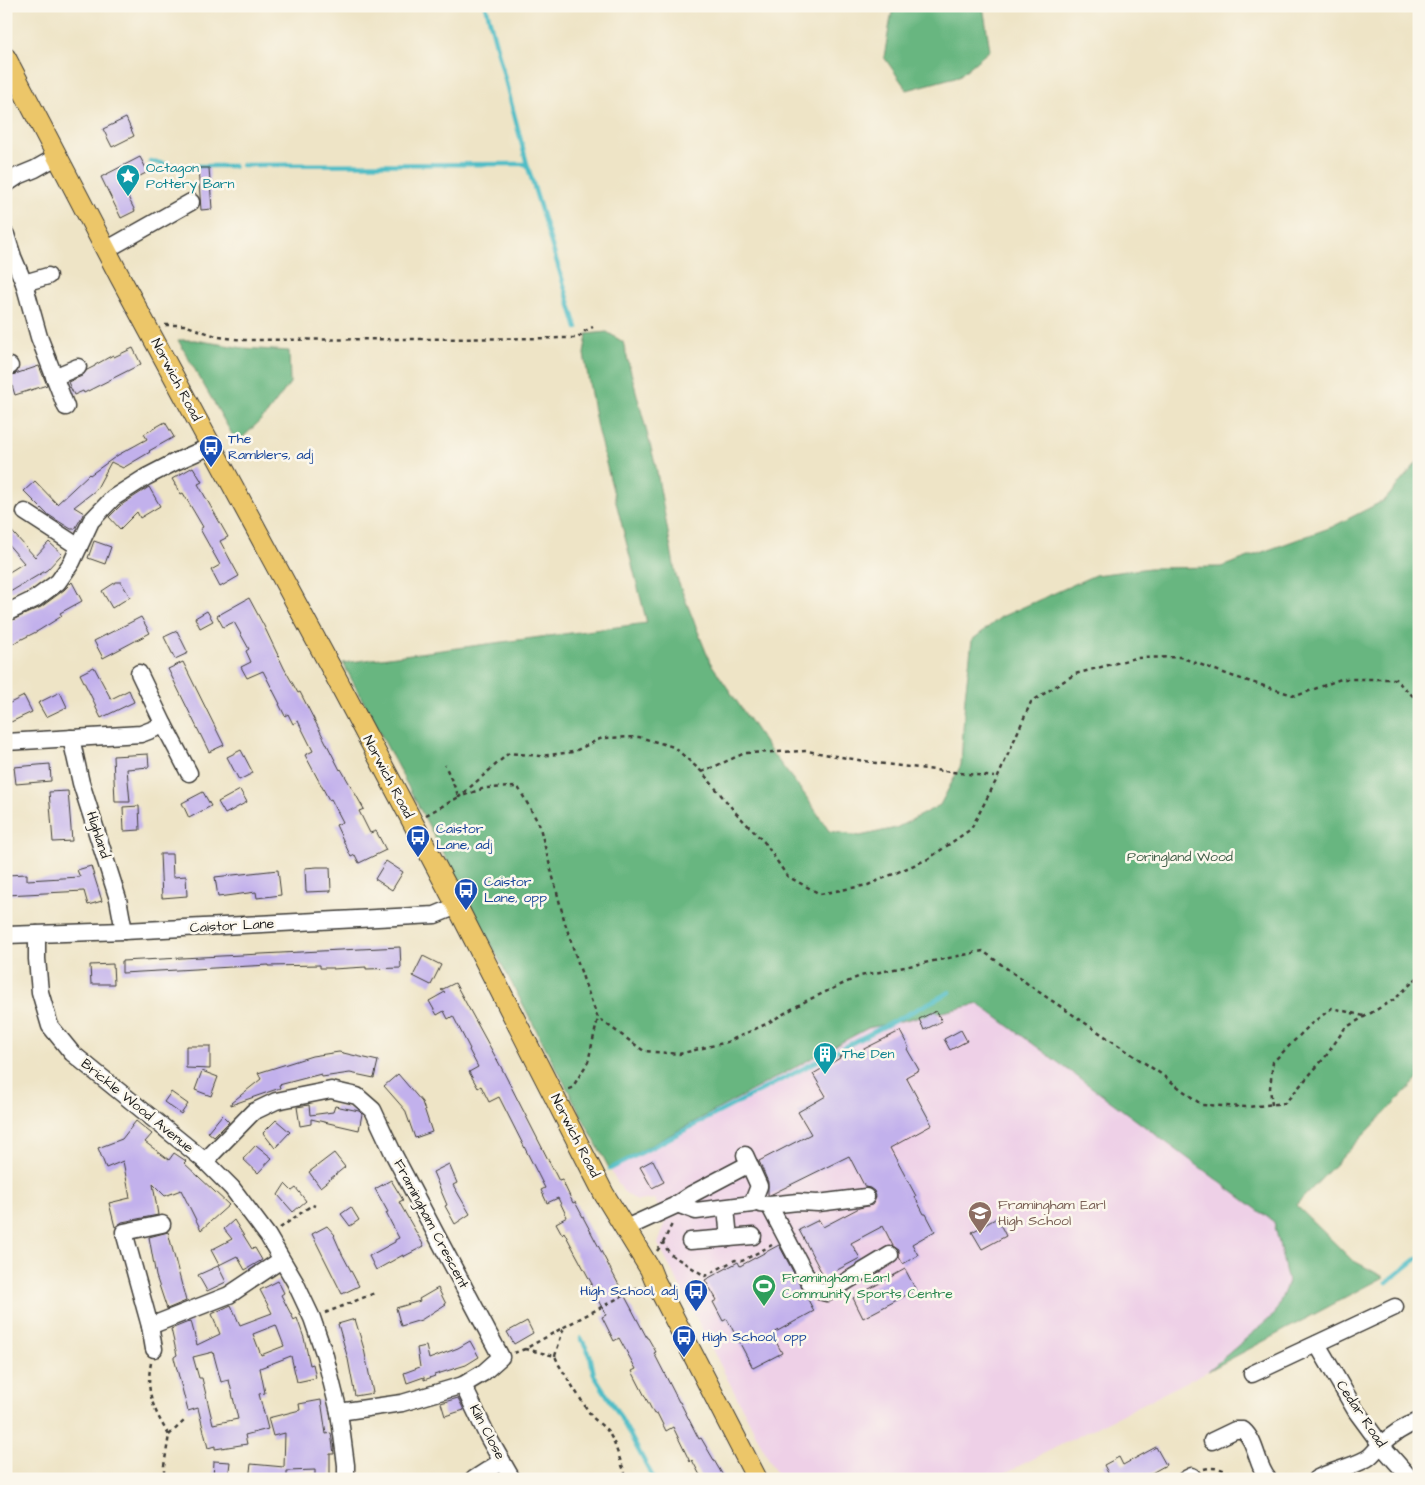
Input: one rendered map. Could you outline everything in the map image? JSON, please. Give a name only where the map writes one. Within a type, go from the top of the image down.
[{"type":"main road","name":"Norwich Road","points":[[6,58],[149,331],[457,906],[604,1194],[650,1269],[757,1479]]},
{"type":"street","points":[[6,184],[58,156]]},
{"type":"street","points":[[106,250],[191,202]]},
{"type":"street","points":[[6,235],[10,258],[24,283],[39,337],[66,407]]},
{"type":"street","points":[[24,283],[48,276]]},
{"type":"street","points":[[54,377],[78,367]]},
{"type":"street","points":[[6,613],[35,599],[58,582],[72,562],[91,521],[113,498],[154,473],[211,446]]},
{"type":"street","points":[[25,512],[79,547]]},
{"type":"street","points":[[139,673],[189,772]]},
{"type":"street","points":[[6,742],[141,734],[164,725]]},
{"type":"street","name":"Highland","points":[[71,738],[81,783],[118,899],[124,932]]},
{"type":"street","name":"Caistor Lane","points":[[6,935],[124,932],[435,915],[457,906]]},
{"type":"street","name":"Brickle Wood Avenue","points":[[37,934],[40,992],[50,1026],[72,1054],[205,1161],[232,1188],[268,1236],[295,1282],[312,1318],[325,1356],[339,1412],[346,1479]]},
{"type":"street","name":"Framingham Crescent","points":[[205,1161],[252,1112],[276,1101],[331,1090],[357,1096],[373,1110],[394,1155],[501,1357]]},
{"type":"street","points":[[626,1228],[677,1204],[747,1159],[759,1186],[752,1204]]},
{"type":"street","points":[[677,1204],[696,1211],[752,1204],[818,1203],[866,1197]]},
{"type":"street","points":[[769,1205],[810,1283],[816,1290],[827,1293],[890,1255]]},
{"type":"street","points":[[726,1208],[729,1238]]},
{"type":"street","points":[[154,1349],[150,1326],[124,1232],[162,1224]]},
{"type":"street","points":[[690,1241],[753,1236]]},
{"type":"street","points":[[150,1326],[230,1295],[281,1260]]},
{"type":"street","points":[[1252,1374],[1396,1307]]},
{"type":"street","name":"Cedar Road","points":[[1317,1344],[1356,1411],[1380,1445],[1411,1479]]},
{"type":"street","points":[[339,1412],[402,1403],[463,1385],[483,1373],[501,1357]]},
{"type":"street","name":"Kiln Close","points":[[463,1385],[488,1437],[512,1479]]},
{"type":"street","points":[[1316,1479],[1327,1473],[1352,1467],[1369,1458],[1380,1445],[1406,1426],[1419,1421]]},
{"type":"street","points":[[1212,1441],[1235,1430],[1243,1430],[1248,1434],[1261,1469],[1268,1479]]},
{"type":"street","points":[[474,1479],[502,1461]]},
{"type":"path","points":[[149,331],[164,325],[184,324],[219,337],[244,340],[578,338],[593,327]]},
{"type":"path","points":[[459,797],[509,753],[540,756],[573,752],[602,738],[639,737],[674,747],[702,772],[736,814],[765,843],[787,876],[820,894],[877,881],[928,859],[971,829],[998,777],[1031,702],[1076,674],[1134,658],[1180,657],[1296,696],[1341,679],[1396,679],[1419,702]]},
{"type":"path","points":[[702,772],[745,753],[807,751],[876,764],[994,777]]},
{"type":"path","points":[[445,765],[459,797]]},
{"type":"path","points":[[411,822],[459,797],[485,788],[518,787],[539,824],[564,923],[598,1018],[644,1051],[679,1054],[727,1042],[766,1024],[806,1001],[860,976],[982,951],[1036,990],[1161,1074],[1202,1105],[1248,1108],[1285,1104],[1326,1056],[1345,1028],[1395,1000],[1419,976]]},
{"type":"path","points":[[1272,1105],[1270,1088],[1273,1062],[1311,1024],[1332,1008],[1366,1016]]},
{"type":"path","points":[[555,1098],[572,1088],[588,1062],[598,1018]]},
{"type":"path","points":[[268,1236],[312,1205],[315,1206]]},
{"type":"path","points":[[654,1254],[664,1243],[673,1222]]},
{"type":"path","points":[[664,1243],[670,1254],[705,1276],[735,1260],[742,1261],[786,1238]]},
{"type":"path","points":[[501,1357],[525,1349],[654,1279]]},
{"type":"path","points":[[312,1318],[375,1292]]},
{"type":"path","points":[[564,1327],[555,1356],[592,1417],[607,1430],[613,1440],[627,1479]]},
{"type":"path","points":[[154,1349],[150,1366],[150,1396],[157,1415],[169,1435]]},
{"type":"path","points":[[525,1349],[555,1356]]},
{"type":"path","points":[[164,1479],[169,1435],[184,1421]]},
{"type":"path","points":[[1189,1477],[1208,1468],[1219,1468],[1242,1479]]},
{"type":"shaded area","name":"Framingham Earl High School","points":[[979,1004],[1274,1222],[1384,1277],[1208,1371],[993,1479],[779,1479],[658,1244],[665,1224],[655,1199],[637,1201],[623,1191],[609,1168],[868,1028]]},
{"type":"green space","points":[[893,6],[983,6],[990,50],[959,76],[907,90],[884,57]]},
{"type":"green space","name":"Poringland Wood","points":[[607,332],[623,342],[656,467],[676,576],[710,662],[769,749],[805,795],[829,831],[860,836],[896,828],[940,805],[961,765],[965,697],[972,640],[1001,617],[1095,575],[1150,568],[1221,567],[1332,527],[1385,500],[1419,460],[1419,1078],[1296,1205],[1352,1260],[1384,1277],[1208,1371],[1275,1314],[1288,1282],[1274,1222],[979,1004],[868,1028],[609,1168],[343,663],[647,623],[597,428],[584,354],[587,334]]},
{"type":"green space","points":[[178,340],[195,340],[243,348],[289,351],[290,383],[266,415],[237,443]]},
{"type":"building","points":[[126,118],[134,136],[112,147],[103,129]]},
{"type":"building","points":[[140,157],[148,172],[122,185],[135,211],[121,218],[101,177]]},
{"type":"building","points":[[198,168],[209,168],[212,209],[201,210]]},
{"type":"building","points":[[133,348],[141,364],[84,393],[83,391],[74,395],[68,382],[82,376],[87,370],[113,355],[114,357]]},
{"type":"building","points":[[39,366],[47,385],[15,395],[9,376]]},
{"type":"building","points":[[165,422],[174,437],[123,468],[111,462],[96,490],[74,507],[84,513],[75,529],[71,529],[47,514],[24,491],[35,481],[57,504],[89,474],[147,439],[144,434]]},
{"type":"building","points":[[193,467],[202,482],[198,484],[228,537],[220,541],[239,576],[220,587],[211,570],[220,565],[200,529],[203,527],[183,493],[181,494],[172,479]]},
{"type":"building","points":[[149,487],[160,506],[140,518],[137,512],[120,529],[109,517],[121,505]]},
{"type":"building","points":[[6,525],[35,557],[49,542],[62,554],[47,570],[10,592],[6,585],[6,574],[24,563],[6,542]]},
{"type":"building","points":[[94,541],[111,547],[105,564],[88,558]]},
{"type":"building","points":[[72,582],[82,601],[60,613],[62,616],[38,631],[6,647],[6,623],[41,607]]},
{"type":"building","points":[[116,582],[121,582],[130,597],[112,608],[102,591]]},
{"type":"building","points":[[249,598],[284,668],[298,693],[300,692],[340,770],[364,809],[359,811],[370,833],[376,831],[386,850],[359,863],[355,855],[351,857],[336,825],[343,822],[305,755],[313,751],[298,721],[293,724],[288,714],[285,716],[263,671],[247,678],[241,667],[251,662],[246,651],[249,649],[234,622],[223,627],[217,616]]},
{"type":"building","points":[[207,611],[213,621],[200,628],[195,618]]},
{"type":"building","points":[[141,617],[150,633],[103,658],[94,641]]},
{"type":"building","points":[[177,631],[188,653],[175,659],[164,637]]},
{"type":"building","points":[[183,662],[224,745],[209,752],[168,669]]},
{"type":"building","points":[[94,667],[111,699],[129,690],[134,702],[101,718],[80,674]]},
{"type":"building","points":[[60,692],[67,707],[46,717],[38,703]]},
{"type":"building","points":[[24,696],[32,712],[11,722],[6,714],[6,705]]},
{"type":"building","points":[[241,750],[253,773],[239,780],[227,757]]},
{"type":"building","points":[[148,754],[149,767],[127,769],[130,802],[115,802],[113,756]]},
{"type":"building","points":[[50,764],[51,781],[16,784],[14,767]]},
{"type":"building","points":[[240,790],[247,802],[225,814],[218,802]]},
{"type":"building","points":[[68,791],[72,841],[53,842],[49,792]]},
{"type":"building","points":[[203,792],[211,806],[189,818],[182,803]]},
{"type":"building","points":[[139,806],[140,830],[124,831],[123,807]]},
{"type":"building","points":[[160,854],[172,854],[173,877],[186,876],[187,896],[162,898]]},
{"type":"building","points":[[386,861],[403,872],[392,890],[375,879]]},
{"type":"building","points":[[91,866],[102,901],[88,905],[84,891],[6,895],[6,875],[27,874],[27,880],[80,877],[77,870]]},
{"type":"building","points":[[330,867],[331,891],[306,892],[305,868]]},
{"type":"building","points":[[278,870],[281,895],[257,898],[256,892],[218,897],[215,877]]},
{"type":"building","points":[[400,947],[401,968],[366,969],[366,967],[333,969],[320,968],[320,965],[269,965],[122,973],[122,961]]},
{"type":"building","points":[[423,956],[441,965],[431,985],[413,976]]},
{"type":"building","points":[[113,964],[114,984],[91,984],[90,965]]},
{"type":"building","points":[[455,983],[501,1067],[559,1181],[562,1180],[573,1203],[575,1202],[656,1352],[654,1353],[699,1439],[701,1438],[725,1479],[702,1479],[692,1460],[690,1462],[673,1427],[666,1431],[657,1413],[654,1414],[632,1371],[636,1369],[619,1338],[614,1341],[602,1317],[606,1315],[590,1285],[592,1284],[564,1232],[562,1234],[556,1223],[567,1217],[558,1198],[547,1203],[541,1190],[545,1188],[499,1097],[489,1102],[481,1086],[478,1088],[469,1072],[478,1067],[453,1016],[448,1019],[444,1011],[437,1015],[429,1001],[445,992],[441,990]]},
{"type":"building","points":[[936,1011],[942,1021],[924,1030],[919,1019]]},
{"type":"building","points":[[961,1030],[967,1041],[950,1050],[944,1039]]},
{"type":"building","points":[[900,1031],[909,1048],[907,1049],[919,1070],[906,1077],[932,1125],[890,1148],[924,1214],[926,1214],[935,1231],[912,1244],[918,1255],[903,1264],[899,1257],[899,1250],[893,1246],[883,1226],[851,1243],[860,1258],[824,1277],[799,1230],[819,1220],[823,1227],[859,1208],[872,1205],[876,1196],[874,1191],[865,1187],[849,1156],[768,1195],[768,1182],[759,1161],[811,1134],[798,1112],[826,1096],[813,1074],[854,1049],[856,1053]]},
{"type":"building","points":[[186,1046],[210,1046],[210,1069],[186,1068]]},
{"type":"building","points":[[339,1052],[378,1061],[374,1078],[350,1073],[322,1077],[321,1074],[279,1085],[280,1088],[231,1105],[231,1103],[261,1079],[258,1073],[312,1056]]},
{"type":"building","points":[[202,1071],[218,1077],[211,1096],[195,1090]]},
{"type":"building","points":[[398,1074],[422,1102],[432,1132],[415,1138],[405,1110],[384,1086]]},
{"type":"building","points":[[171,1092],[188,1104],[181,1114],[164,1102]]},
{"type":"building","points":[[309,1105],[310,1115],[333,1112],[335,1106],[359,1111],[362,1114],[359,1130],[311,1119],[311,1124],[300,1126],[297,1107]]},
{"type":"building","points":[[222,1115],[229,1122],[214,1137],[208,1132]]},
{"type":"building","points":[[276,1120],[290,1132],[275,1148],[263,1133]]},
{"type":"building","points":[[136,1121],[152,1134],[145,1142],[169,1160],[174,1153],[186,1161],[184,1163],[229,1205],[201,1230],[181,1190],[165,1196],[153,1184],[158,1215],[122,1222],[115,1227],[109,1203],[130,1198],[123,1161],[106,1168],[98,1148],[122,1139]]},
{"type":"building","points":[[256,1145],[272,1158],[258,1173],[243,1159]]},
{"type":"building","points":[[334,1153],[345,1167],[320,1187],[309,1172]]},
{"type":"building","points":[[653,1160],[664,1182],[652,1188],[640,1167]]},
{"type":"building","points":[[449,1164],[457,1183],[453,1185],[470,1214],[455,1224],[445,1206],[447,1205],[433,1172]]},
{"type":"building","points":[[391,1180],[403,1200],[399,1202],[424,1246],[376,1270],[369,1256],[399,1238],[386,1213],[388,1212],[375,1189]]},
{"type":"building","points":[[285,1184],[292,1191],[296,1188],[306,1201],[293,1212],[278,1195]]},
{"type":"building","points":[[351,1207],[359,1220],[350,1226],[341,1214]]},
{"type":"building","points":[[997,1218],[1006,1236],[982,1249],[972,1232]]},
{"type":"building","points":[[234,1220],[252,1249],[255,1248],[262,1260],[245,1270],[237,1256],[219,1265],[211,1250],[232,1239],[224,1229]]},
{"type":"building","points":[[327,1226],[335,1235],[342,1254],[359,1286],[342,1294],[312,1234]]},
{"type":"building","points":[[168,1232],[186,1301],[167,1309],[156,1276],[149,1237]]},
{"type":"building","name":"Framingham Earl Community Sports Centre","points":[[779,1245],[814,1311],[772,1334],[782,1353],[753,1368],[727,1319],[723,1321],[713,1302],[717,1300],[705,1280],[738,1262],[740,1266]]},
{"type":"building","points":[[218,1266],[226,1282],[207,1291],[198,1275]]},
{"type":"building","points":[[905,1269],[916,1290],[863,1318],[853,1298]]},
{"type":"building","points":[[278,1281],[284,1293],[281,1295],[294,1320],[297,1318],[310,1365],[313,1364],[316,1378],[297,1382],[291,1356],[260,1368],[265,1393],[259,1394],[268,1429],[245,1435],[247,1444],[215,1449],[215,1446],[208,1448],[198,1408],[188,1411],[174,1358],[177,1355],[171,1329],[191,1321],[197,1345],[220,1334],[212,1314],[231,1305],[240,1325],[272,1313],[260,1290]],"holes":[[[276,1325],[284,1346],[261,1355],[253,1334]],[[213,1352],[221,1382],[229,1380],[238,1419],[213,1424],[202,1378],[199,1378],[193,1357]]]},
{"type":"building","points":[[438,1288],[446,1304],[421,1320],[401,1326],[396,1308],[420,1301],[419,1299]]},
{"type":"building","points":[[355,1319],[364,1349],[373,1393],[355,1396],[348,1359],[338,1324]]},
{"type":"building","points":[[527,1321],[533,1333],[514,1344],[507,1332]]},
{"type":"building","points":[[470,1341],[479,1357],[466,1365],[424,1380],[424,1377],[407,1383],[404,1373],[420,1367],[417,1348],[426,1346],[429,1359],[458,1348]]},
{"type":"building","points":[[458,1398],[464,1410],[445,1416],[441,1403]]},
{"type":"building","points":[[321,1400],[326,1434],[331,1433],[334,1454],[330,1454],[330,1479],[315,1479],[315,1470],[287,1471],[287,1479],[249,1479],[251,1464],[284,1467],[285,1433],[273,1436],[268,1418],[300,1410],[299,1404]]},
{"type":"building","points":[[1156,1447],[1166,1465],[1141,1479],[1111,1479],[1104,1465],[1119,1457],[1123,1465]]},
{"type":"building","points":[[214,1461],[230,1462],[228,1479],[213,1479]]},
{"type":"waterway","points":[[486,6],[527,164],[577,328]]},
{"type":"waterway","points":[[150,161],[179,167]]},
{"type":"waterway","points":[[242,165],[527,164]]},
{"type":"waterway","points":[[188,166],[234,166]]},
{"type":"waterway","points":[[610,1169],[950,992]]},
{"type":"waterway","points":[[1387,1282],[1419,1257]]},
{"type":"waterway","points":[[581,1338],[590,1355],[594,1375],[617,1411],[654,1479]]},
{"type":"place","name":"Octagon Pottery Barn","points":[[128,197]]},
{"type":"place","name":"The Ramblers, adj","points":[[211,468]]},
{"type":"place","name":"Caistor Lane, adj","points":[[418,858]]},
{"type":"place","name":"Caistor Lane, opp","points":[[466,911]]},
{"type":"place","name":"The Den","points":[[825,1075]]},
{"type":"place","name":"Framingham Earl High School","points":[[980,1234]]},
{"type":"place","name":"Framingham Earl Community Sports Centre","points":[[764,1307]]},
{"type":"place","name":"High School, adj","points":[[696,1312]]},
{"type":"place","name":"High School, opp","points":[[684,1358]]}]
